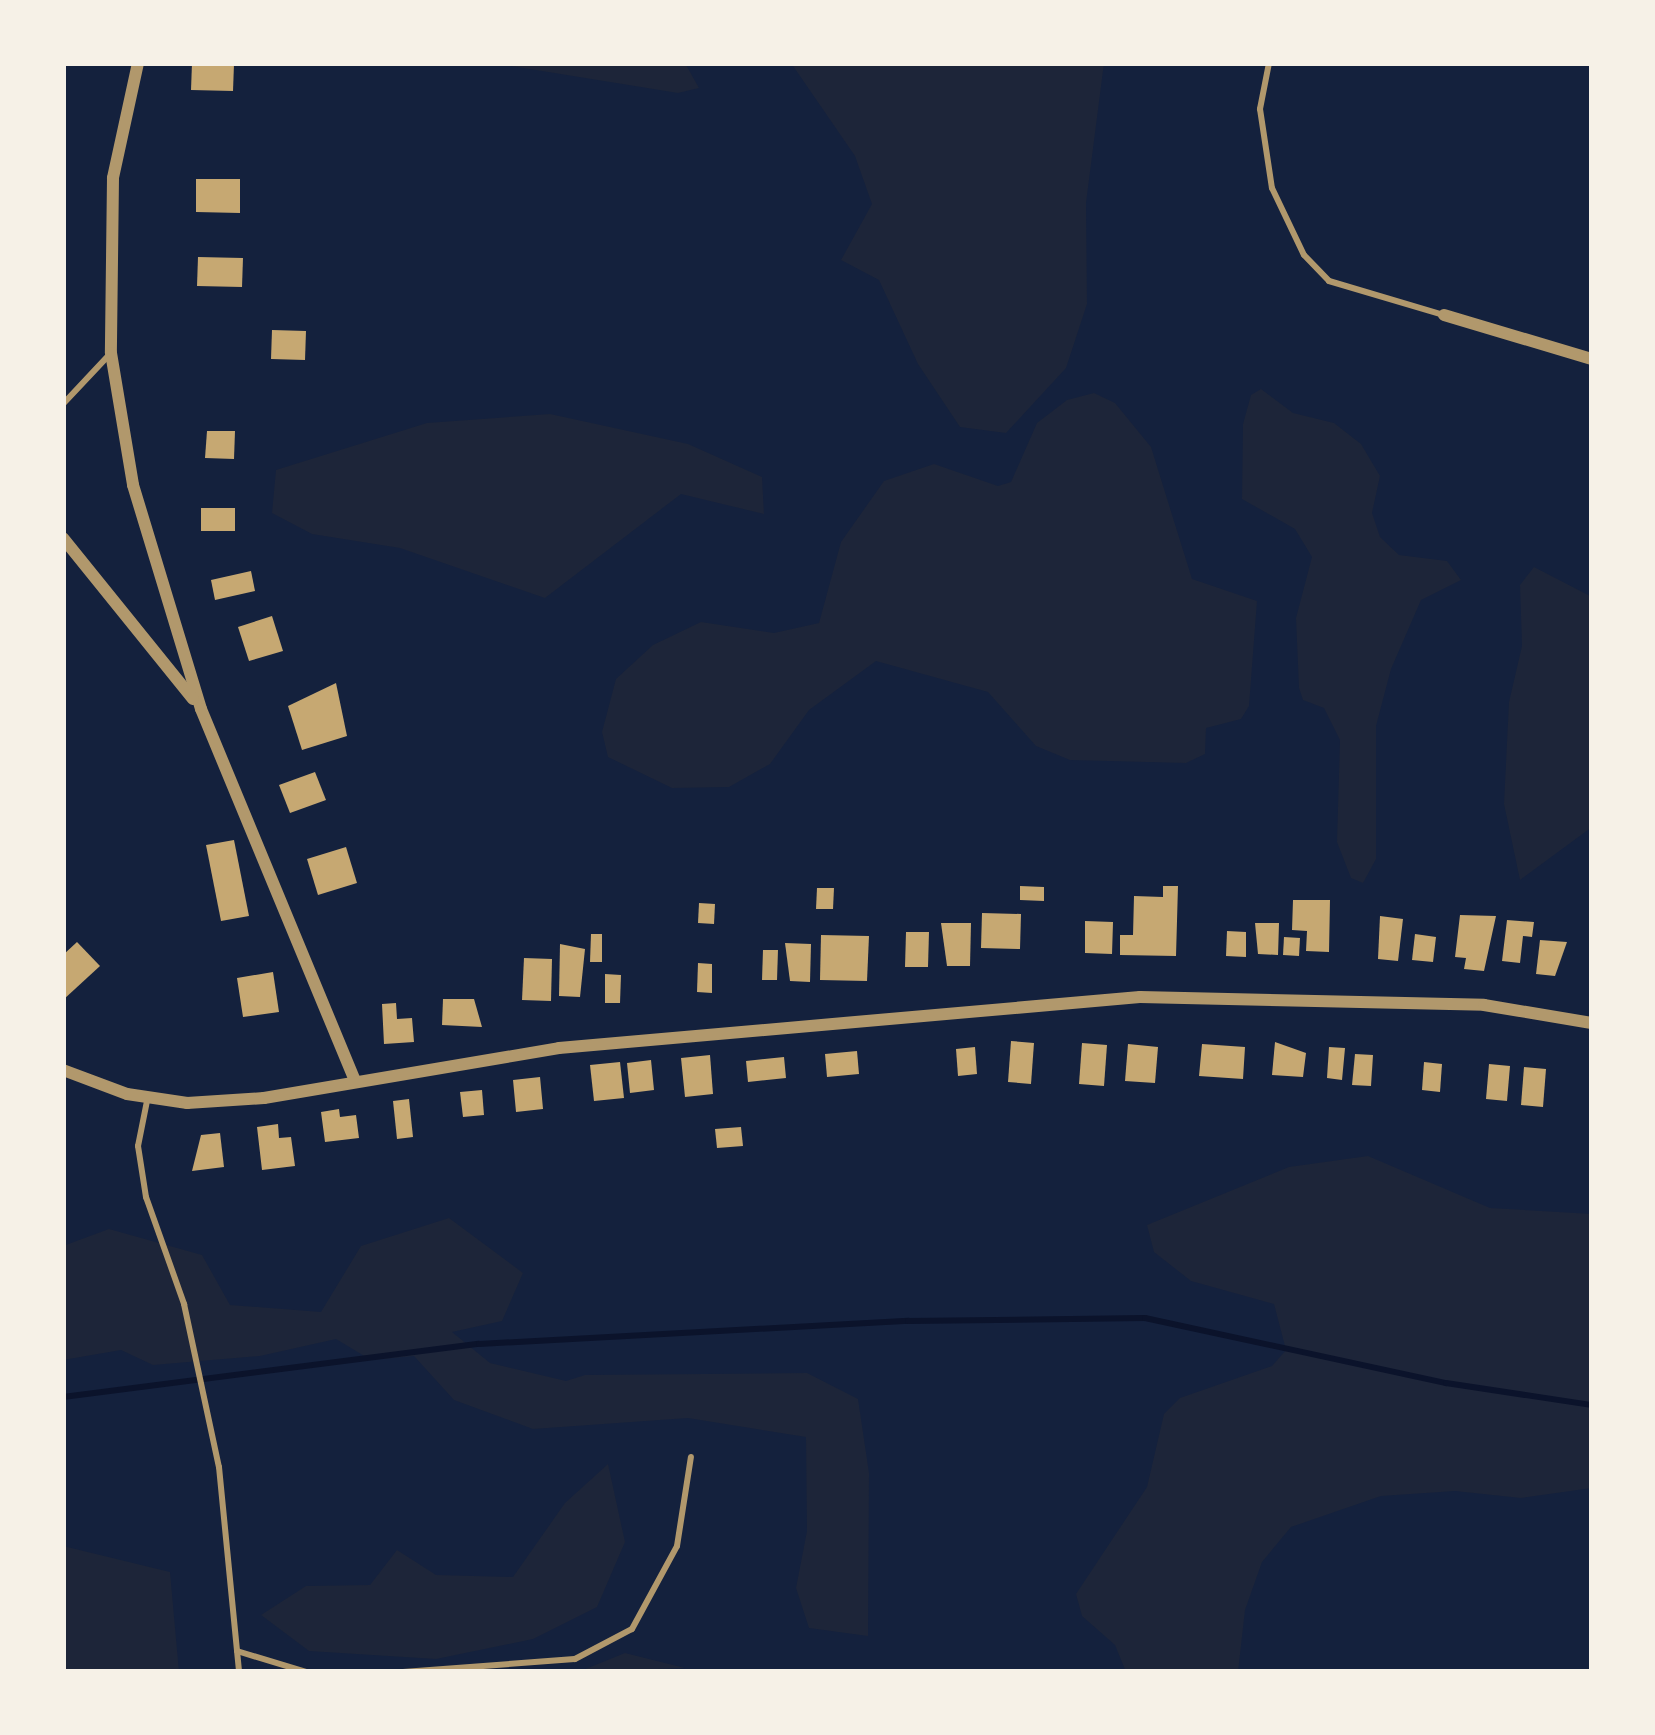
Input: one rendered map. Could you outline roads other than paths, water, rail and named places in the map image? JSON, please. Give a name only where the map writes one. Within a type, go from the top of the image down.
[{"type":"street","points":[[138,63],[112,178],[111,353],[133,485],[201,709],[354,1079]]},
{"type":"street","points":[[1444,315],[1592,359]]},
{"type":"street","points":[[63,538],[201,709]]},
{"type":"street","points":[[63,1070],[148,1097],[264,1098],[354,1079],[761,1026],[1140,997],[1484,1005],[1592,1023]]},
{"type":"lane","points":[[1269,63],[1260,109],[1272,188],[1304,255],[1329,280],[1444,315]]},
{"type":"lane","points":[[63,404],[111,353]]},
{"type":"lane","points":[[148,1097],[138,1146],[146,1197],[184,1304],[219,1467],[239,1672]]},
{"type":"lane","points":[[403,1672],[575,1659],[632,1629],[677,1546],[691,1457]]},
{"type":"lane","points":[[237,1652],[306,1672]]},
{"type":"waterway","points":[[63,1397],[479,1344],[908,1321],[1145,1318],[1446,1383],[1592,1405]]}]
